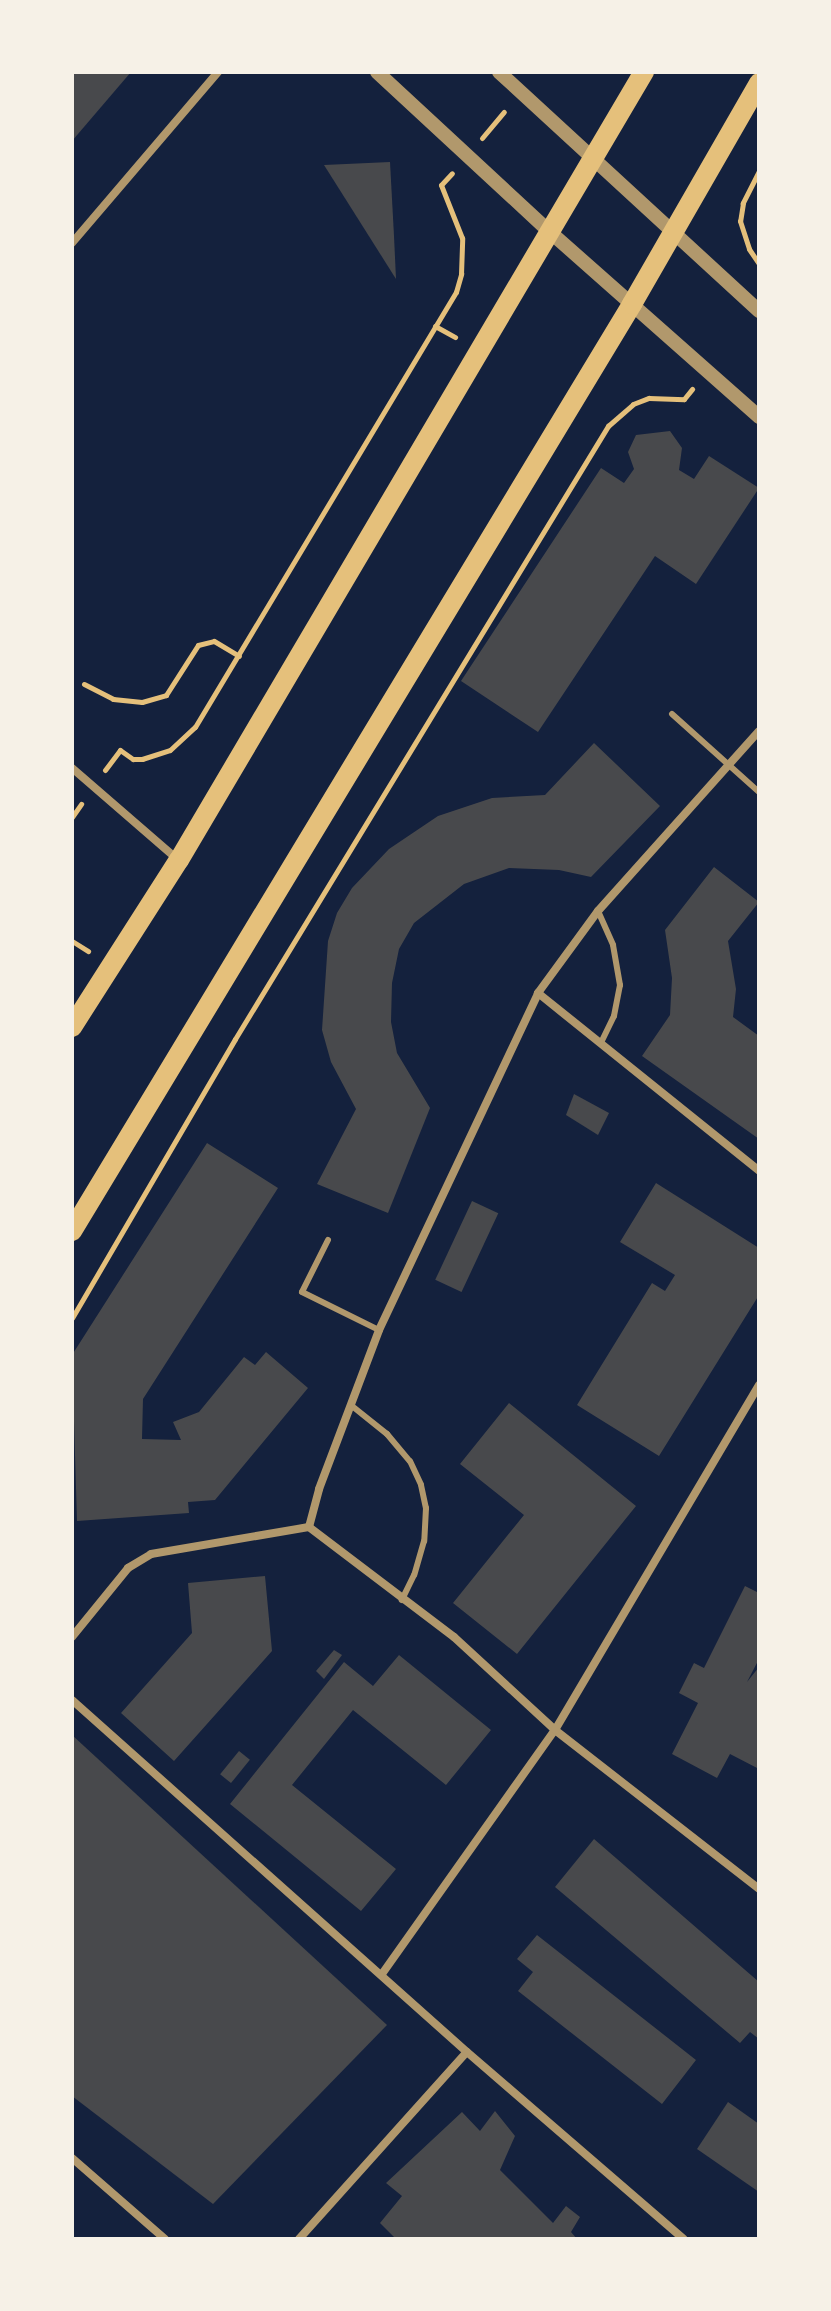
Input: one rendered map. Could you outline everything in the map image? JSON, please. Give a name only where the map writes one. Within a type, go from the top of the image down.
[{"type":"main road","points":[[72,1027],[179,860],[644,72]]},
{"type":"main road","points":[[72,1231],[632,304],[759,83]]},
{"type":"street","points":[[72,243],[218,72]]},
{"type":"street","points":[[377,72],[549,231],[759,417]]},
{"type":"street","points":[[499,72],[759,311]]},
{"type":"street","points":[[309,1527],[319,1489],[379,1330],[538,993],[598,911],[759,731]]},
{"type":"street","points":[[72,768],[179,860]]},
{"type":"street","points":[[538,993],[759,1171]]},
{"type":"street","points":[[382,1974],[555,1730],[759,1385]]},
{"type":"street","points":[[72,1637],[128,1568],[151,1554],[309,1527],[454,1637],[555,1730],[759,1889]]},
{"type":"street","points":[[72,1700],[467,2052],[684,2239]]},
{"type":"street","points":[[303,2238],[467,2052]]},
{"type":"street","points":[[72,2158],[165,2239]]},
{"type":"lane","points":[[672,714],[759,792]]},
{"type":"lane","points":[[598,911],[613,945],[620,985],[614,1016],[601,1043]]},
{"type":"lane","points":[[328,1240],[302,1292],[379,1330]]},
{"type":"lane","points":[[352,1406],[387,1434],[410,1461],[421,1485],[426,1508],[424,1541],[414,1575],[402,1600]]},
{"type":"path","points":[[72,817],[120,750],[133,759],[142,759],[170,750],[184,741],[239,656],[456,292],[461,274],[462,238],[441,185],[521,92]]},
{"type":"path","points":[[759,171],[743,203],[740,221],[749,249],[759,264]]},
{"type":"path","points":[[72,1318],[235,1039],[608,426],[626,408],[649,398],[684,399],[707,369]]},
{"type":"path","points":[[84,684],[113,699],[142,702],[166,695],[198,645],[214,641],[239,656]]},
{"type":"building","points":[[72,72],[131,72],[72,141]]},
{"type":"building","points":[[390,162],[394,236],[396,279],[324,165]]},
{"type":"building","points":[[670,431],[682,448],[679,470],[694,479],[709,456],[759,488],[696,584],[655,556],[538,732],[461,681],[601,468],[624,483],[634,469],[628,452],[636,435]]},
{"type":"building","points":[[594,743],[660,806],[591,877],[559,870],[509,868],[464,884],[414,923],[399,949],[392,983],[391,1022],[397,1053],[430,1108],[388,1213],[317,1184],[356,1109],[331,1062],[322,1030],[328,941],[337,913],[352,888],[389,849],[438,816],[492,798],[545,795]]},
{"type":"building","points":[[714,867],[759,902],[728,941],[736,989],[733,1017],[759,1036],[759,1139],[642,1056],[670,1015],[672,978],[665,930]]},
{"type":"building","points":[[574,1094],[609,1113],[598,1135],[566,1115]]},
{"type":"building","points":[[207,1143],[278,1188],[143,1399],[142,1439],[181,1440],[173,1422],[199,1412],[244,1357],[255,1365],[266,1352],[308,1388],[215,1500],[188,1502],[189,1513],[77,1521],[72,1355]]},
{"type":"building","points":[[656,1183],[759,1248],[759,1295],[659,1456],[577,1405],[652,1283],[665,1291],[675,1275],[620,1242]]},
{"type":"building","points":[[472,1201],[498,1213],[462,1292],[435,1280]]},
{"type":"building","points":[[509,1403],[636,1506],[517,1654],[453,1603],[524,1515],[460,1464]]},
{"type":"building","points":[[265,1576],[272,1651],[174,1761],[121,1713],[192,1633],[188,1583]]},
{"type":"building","points":[[745,1586],[759,1593],[759,1659],[747,1682],[759,1667],[759,1769],[730,1754],[717,1778],[672,1754],[698,1703],[679,1693],[694,1663],[704,1668]]},
{"type":"building","points":[[334,1650],[342,1655],[324,1679],[316,1671]]},
{"type":"building","points":[[399,1655],[491,1730],[446,1785],[353,1710],[292,1785],[396,1869],[361,1911],[230,1804],[344,1662],[373,1686]]},
{"type":"building","points":[[72,1735],[387,2025],[213,2204],[72,2096]]},
{"type":"building","points":[[239,1751],[250,1760],[231,1783],[220,1774]]},
{"type":"building","points":[[594,1839],[759,1982],[759,2039],[750,2032],[740,2043],[555,1887]]},
{"type":"building","points":[[537,1935],[696,2060],[662,2104],[518,1991],[533,1972],[517,1959]]},
{"type":"building","points":[[728,2102],[759,2124],[759,2192],[697,2149]]},
{"type":"building","points":[[495,2111],[515,2136],[500,2170],[553,2223],[566,2206],[580,2217],[571,2232],[577,2239],[396,2239],[380,2223],[402,2196],[386,2183],[462,2112],[480,2131]]}]
